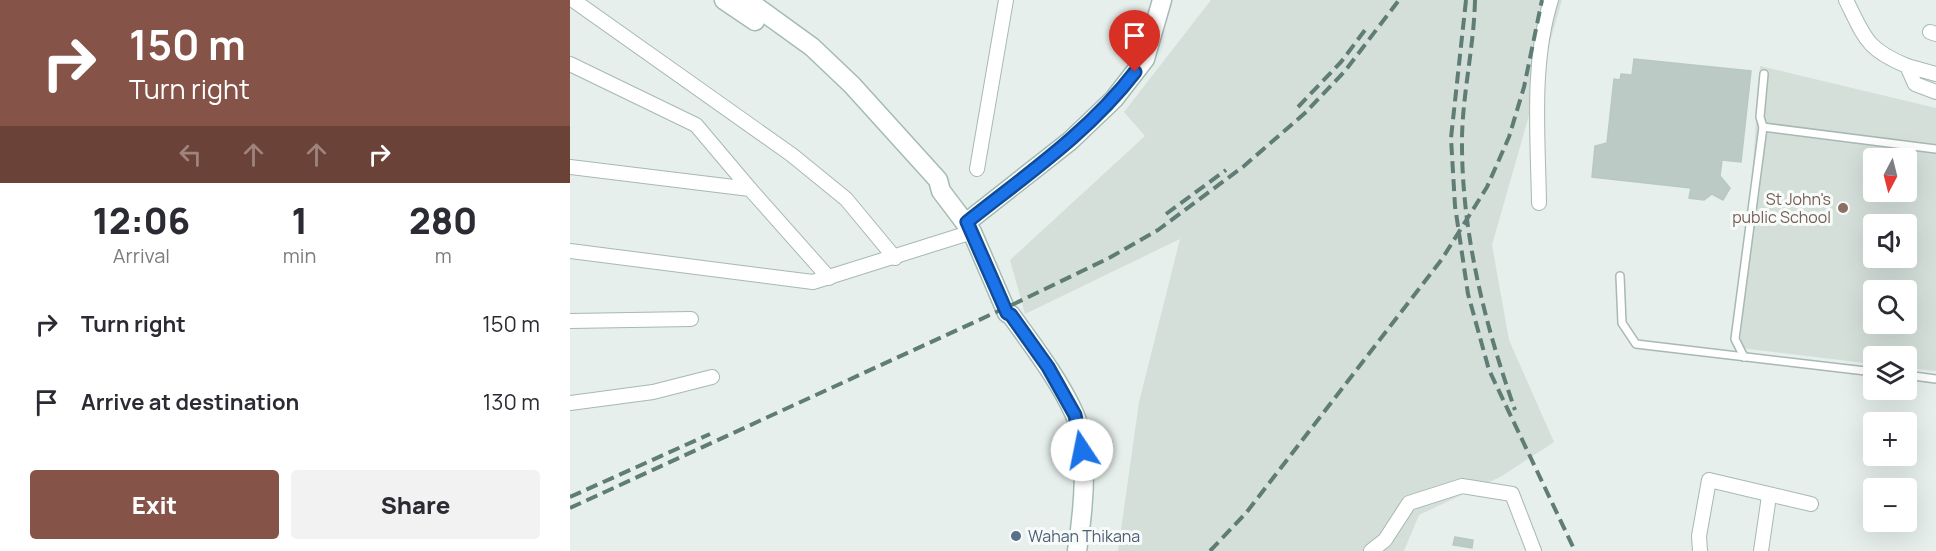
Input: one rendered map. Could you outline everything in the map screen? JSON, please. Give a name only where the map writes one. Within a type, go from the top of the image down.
[{"type":"main road","points":[[724,0],[802,54],[845,92],[930,188],[941,191]]},
{"type":"main road","points":[[747,0],[812,47],[852,85],[938,180],[941,191],[969,227],[1007,313],[1011,315],[1048,367],[1075,415],[1082,450],[1084,507],[1077,551]]},
{"type":"main road","points":[[969,227],[1070,141],[1114,99],[1145,59],[1162,0]]},
{"type":"street","points":[[573,0],[792,155],[846,198],[895,258]]},
{"type":"street","points":[[977,169],[1006,0]]},
{"type":"street","points":[[1539,203],[1538,114],[1542,29],[1551,0]]},
{"type":"street","points":[[1846,0],[1867,43],[1883,56],[1906,66],[1936,74]]},
{"type":"street","points":[[570,64],[696,125],[829,278]]},
{"type":"street","points":[[1906,66],[1915,84],[1936,92]]},
{"type":"street","points":[[570,167],[750,189]]},
{"type":"street","points":[[570,251],[813,282],[895,258],[969,227]]},
{"type":"street","points":[[570,321],[691,319]]},
{"type":"street","points":[[570,403],[653,393],[712,377]]},
{"type":"street","points":[[1700,551],[1699,536],[1709,480],[1769,496],[1811,504]]},
{"type":"street","points":[[1371,551],[1385,540],[1408,502],[1462,486],[1512,494],[1534,551]]},
{"type":"street","points":[[1761,551],[1769,496]]},
{"type":"lane","points":[[1744,357],[1735,339],[1763,127],[1760,117],[1764,74]]},
{"type":"lane","points":[[1763,127],[1936,149]]},
{"type":"lane","points":[[1620,276],[1622,323],[1636,344],[1863,371]]},
{"type":"lane","points":[[1917,376],[1936,379]]},
{"type":"shaded area","points":[[1211,0],[1562,0],[1492,245],[1509,340],[1554,442],[1502,476],[1419,515],[1404,551],[1118,551],[1139,402],[1180,239],[1025,314],[1010,260],[1145,136],[1124,112]]},
{"type":"shaded area","name":"St John's public School","points":[[1760,66],[1936,108],[1936,371],[1917,369],[1917,346],[1863,346],[1863,363],[1740,348]]},
{"type":"building","points":[[1634,59],[1751,71],[1741,162],[1722,160],[1720,176],[1730,188],[1723,200],[1712,194],[1704,200],[1689,198],[1691,188],[1592,177],[1595,146],[1607,143],[1614,79],[1620,80],[1621,74],[1632,75]]},
{"type":"building","points":[[1455,537],[1473,540],[1472,548],[1453,545]]},
{"type":"railway","points":[[570,508],[1016,303],[1109,258],[1158,230],[1244,166],[1305,113],[1345,71],[1399,0]]},
{"type":"railway","points":[[1466,0],[1451,138],[1455,206],[1468,294],[1489,370],[1575,551]]},
{"type":"railway","points":[[1475,0],[1462,137],[1466,207],[1470,241],[1484,309],[1515,410]]},
{"type":"railway","points":[[1210,551],[1246,513],[1442,259],[1487,187],[1509,137],[1524,87],[1542,0]]},
{"type":"railway","points":[[1298,107],[1341,62],[1365,30]]},
{"type":"railway","points":[[1166,214],[1226,170]]},
{"type":"railway","points":[[570,497],[710,434]]},
{"type":"place","name":"St John's public School","points":[[1843,208]]},
{"type":"place","name":"Wahan Thikana","points":[[1016,536]]},
{"type":"route","points":[[1082,450],[1075,415],[1048,367],[1011,315],[1007,313],[967,222],[1070,141],[1114,99],[1135,72]]}]
